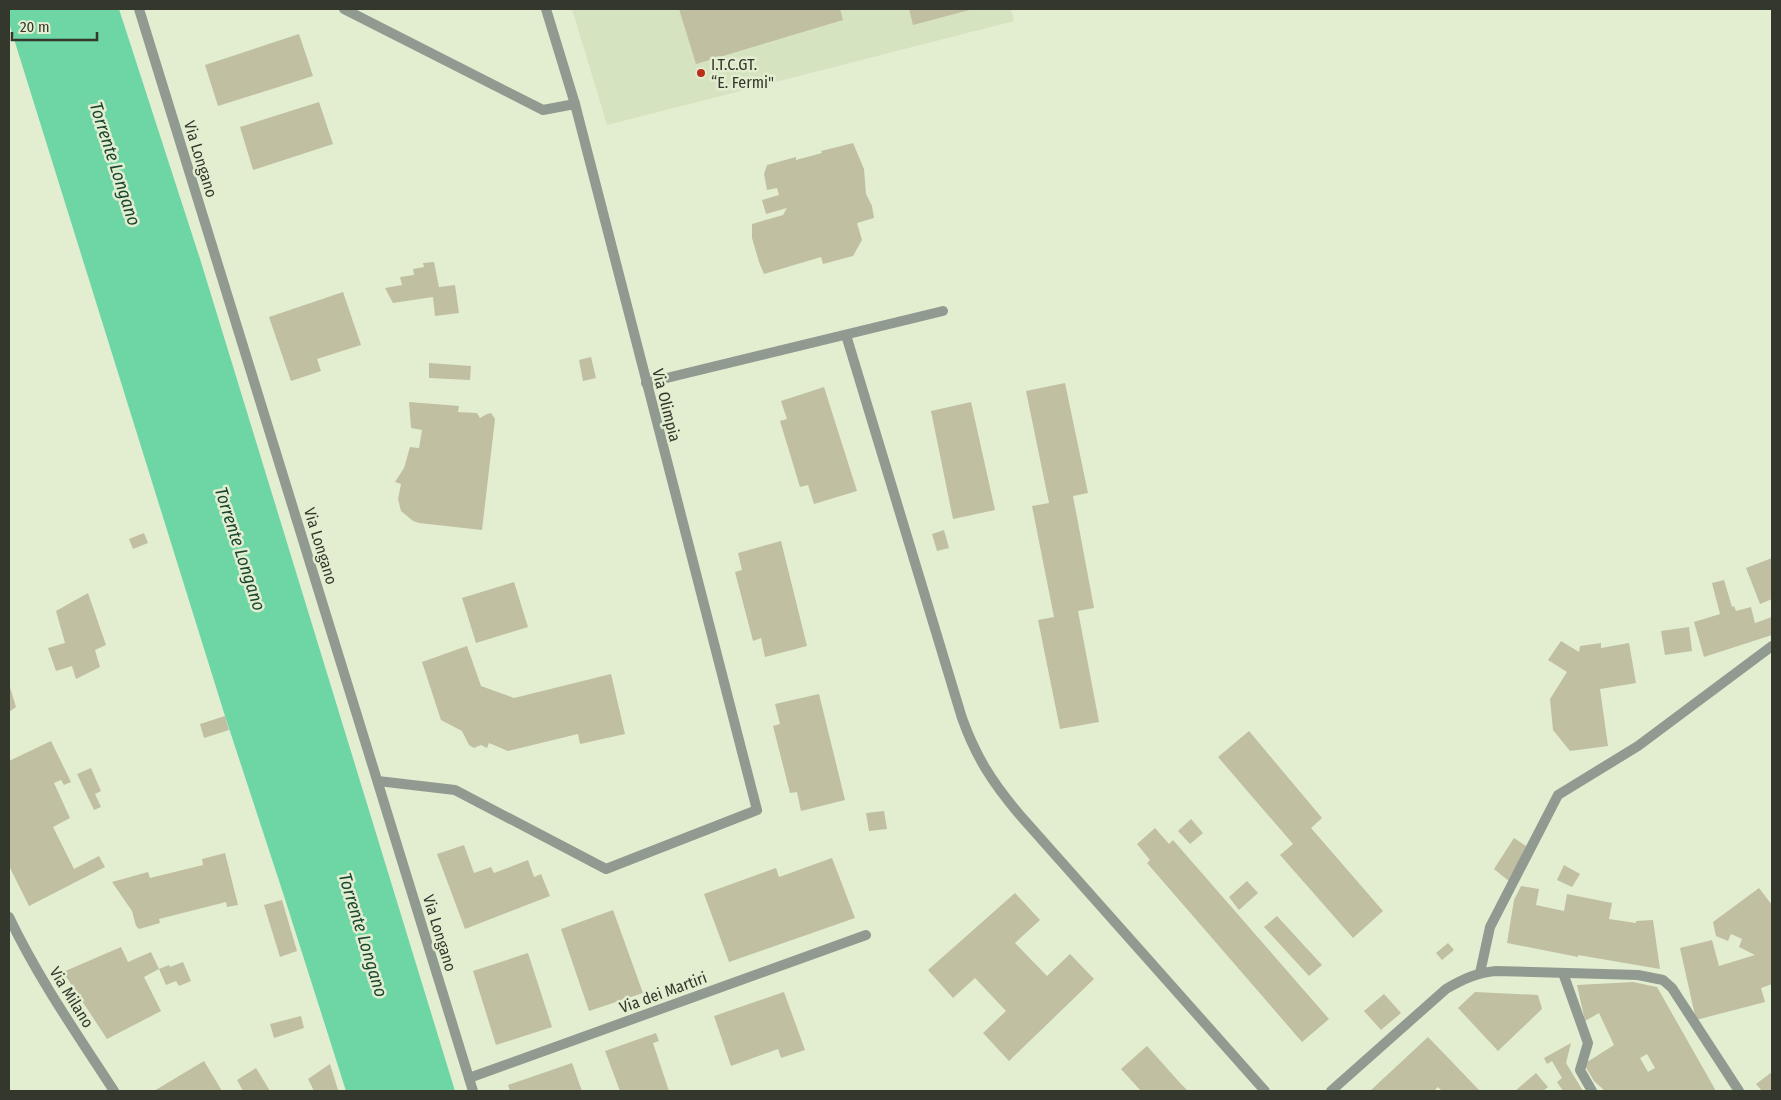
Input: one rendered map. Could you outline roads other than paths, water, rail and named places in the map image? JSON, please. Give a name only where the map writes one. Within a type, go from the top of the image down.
[{"type":"street","name":"Via Longano","points":[[139,9],[473,1091]]},
{"type":"street","points":[[344,9],[543,110],[575,104]]},
{"type":"street","name":"Via Olimpia","points":[[378,781],[455,790],[606,869],[757,810],[575,104],[546,9]]},
{"type":"street","points":[[646,383],[943,311]]},
{"type":"street","points":[[846,335],[972,746],[998,790],[1018,814],[1265,1091]]},
{"type":"street","points":[[1480,973],[1490,927],[1558,795],[1638,746],[1772,646]]},
{"type":"street","name":"Via Milano","points":[[9,917],[33,963],[114,1091]]},
{"type":"street","name":"Via dei Martiri","points":[[469,1078],[866,935]]},
{"type":"street","points":[[1331,1091],[1446,989],[1464,978],[1496,971],[1638,975],[1663,980],[1672,988],[1739,1091]]},
{"type":"street","points":[[1563,973],[1588,1043],[1580,1070],[1592,1091]]},
{"type":"water","name":"Torrente Longano","points":[[9,9],[119,9],[201,262],[455,1091],[346,1091],[225,716],[9,23]]},
{"type":"place","name":"I.T.C.GT. “E. Fermi\"","points":[[701,73]]}]
